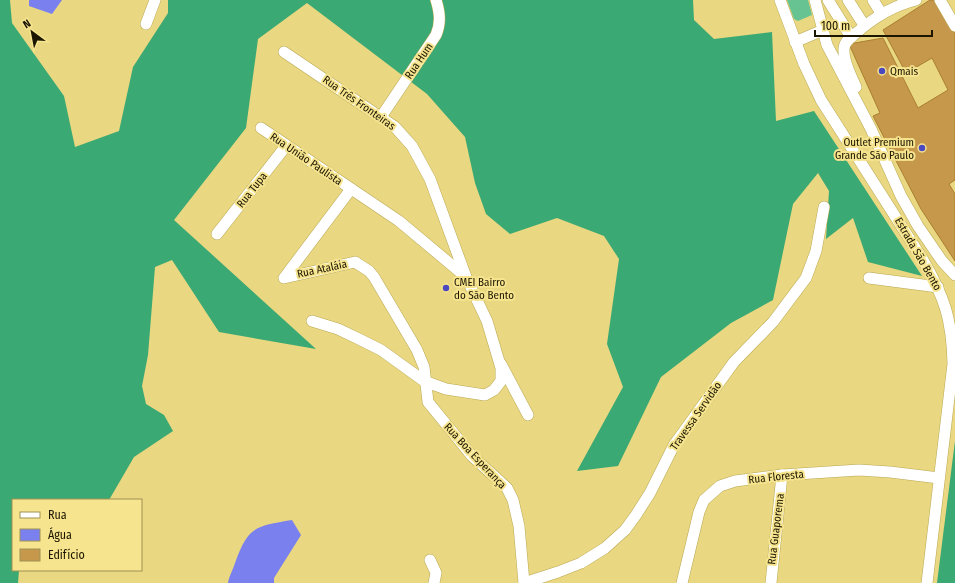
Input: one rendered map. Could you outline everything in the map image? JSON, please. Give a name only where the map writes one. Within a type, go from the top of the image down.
[{"type":"street","points":[[146,24],[155,0]]},
{"type":"street","name":"Rua Hum","points":[[381,117],[436,35],[440,17],[436,0]]},
{"type":"street","name":"Estrada São Bento","points":[[780,0],[795,42],[821,100],[896,215],[938,287],[948,312],[952,336],[953,364],[927,583]]},
{"type":"street","points":[[814,0],[827,45],[871,129],[901,196],[918,226],[942,261],[955,275]]},
{"type":"street","points":[[828,0],[851,37]]},
{"type":"street","points":[[848,0],[864,25]]},
{"type":"street","points":[[873,0],[881,13]]},
{"type":"street","points":[[871,129],[844,56],[844,47],[851,37],[864,25],[881,13],[898,2],[915,0]]},
{"type":"street","points":[[940,0],[955,26]]},
{"type":"street","points":[[795,42],[823,30]]},
{"type":"street","name":"Rua Três Fronteiras","points":[[284,52],[381,117],[404,135],[422,163],[466,277],[487,321],[501,368],[501,381],[494,390],[485,395],[460,392],[424,381]]},
{"type":"street","name":"Rua União Paulista","points":[[261,128],[351,189]]},
{"type":"street","name":"Rua Tupa","points":[[217,234],[286,146]]},
{"type":"street","name":"Rua Três Fronteiras","points":[[351,189],[399,221],[466,277]]},
{"type":"street","name":"Rua Ataláia","points":[[351,189],[284,278],[355,262],[369,271],[417,350],[424,366],[424,381]]},
{"type":"street","name":"Travessa Servidão","points":[[524,583],[558,572],[581,562],[605,548],[633,520],[650,493],[674,445],[734,362],[773,322],[806,278],[816,251],[824,207]]},
{"type":"street","points":[[869,278],[938,287]]},
{"type":"street","points":[[312,321],[338,329],[381,350],[424,381]]},
{"type":"street","points":[[498,358],[528,415]]},
{"type":"street","name":"Rua Boa Esperança","points":[[424,381],[428,402],[472,456],[507,488],[513,500],[518,526],[524,583]]},
{"type":"street","name":"Rua Floresta","points":[[682,583],[699,512],[704,500],[711,492],[720,486],[735,481],[782,475],[859,470],[939,478]]},
{"type":"street","name":"Rua Guaporema","points":[[771,583],[782,475]]},
{"type":"street","points":[[430,560],[436,572],[434,583]]},
{"type":"green space","points":[[0,0],[10,0],[12,23],[64,96],[75,147],[119,131],[133,67],[168,13],[168,0],[693,0],[694,20],[714,39],[772,32],[776,121],[814,111],[922,276],[868,262],[853,218],[826,239],[829,191],[818,173],[793,204],[773,300],[731,323],[661,377],[618,466],[577,471],[623,387],[607,344],[619,259],[604,236],[557,218],[510,234],[486,214],[475,183],[465,137],[427,94],[307,3],[258,39],[246,128],[174,220],[316,349],[219,332],[172,260],[155,267],[148,355],[142,386],[146,404],[164,415],[173,431],[134,457],[110,499],[12,499],[12,571],[19,571],[18,583],[0,583]]},
{"type":"green space","points":[[787,0],[808,0],[812,15],[798,21],[794,19]]},
{"type":"green space","points":[[955,441],[955,583],[937,583]]},
{"type":"water","points":[[29,0],[62,0],[52,14],[29,6]]},
{"type":"water","points":[[292,520],[301,535],[274,578],[274,583],[228,583],[244,542],[254,530],[269,524]]},
{"type":"building","name":"Outlet Premium Grande São Paulo","points":[[930,0],[935,0],[955,32],[955,180],[949,184],[955,194],[955,261],[921,209],[873,116],[880,113],[849,44],[883,38],[918,108],[948,90],[932,58],[906,73],[883,30]]},
{"type":"place","name":"Qmais","points":[[882,71]]},
{"type":"place","name":"Outlet Premium Grande São Paulo","points":[[922,148]]},
{"type":"place","name":"CMEI Bairro do São Bento","points":[[446,288]]}]
